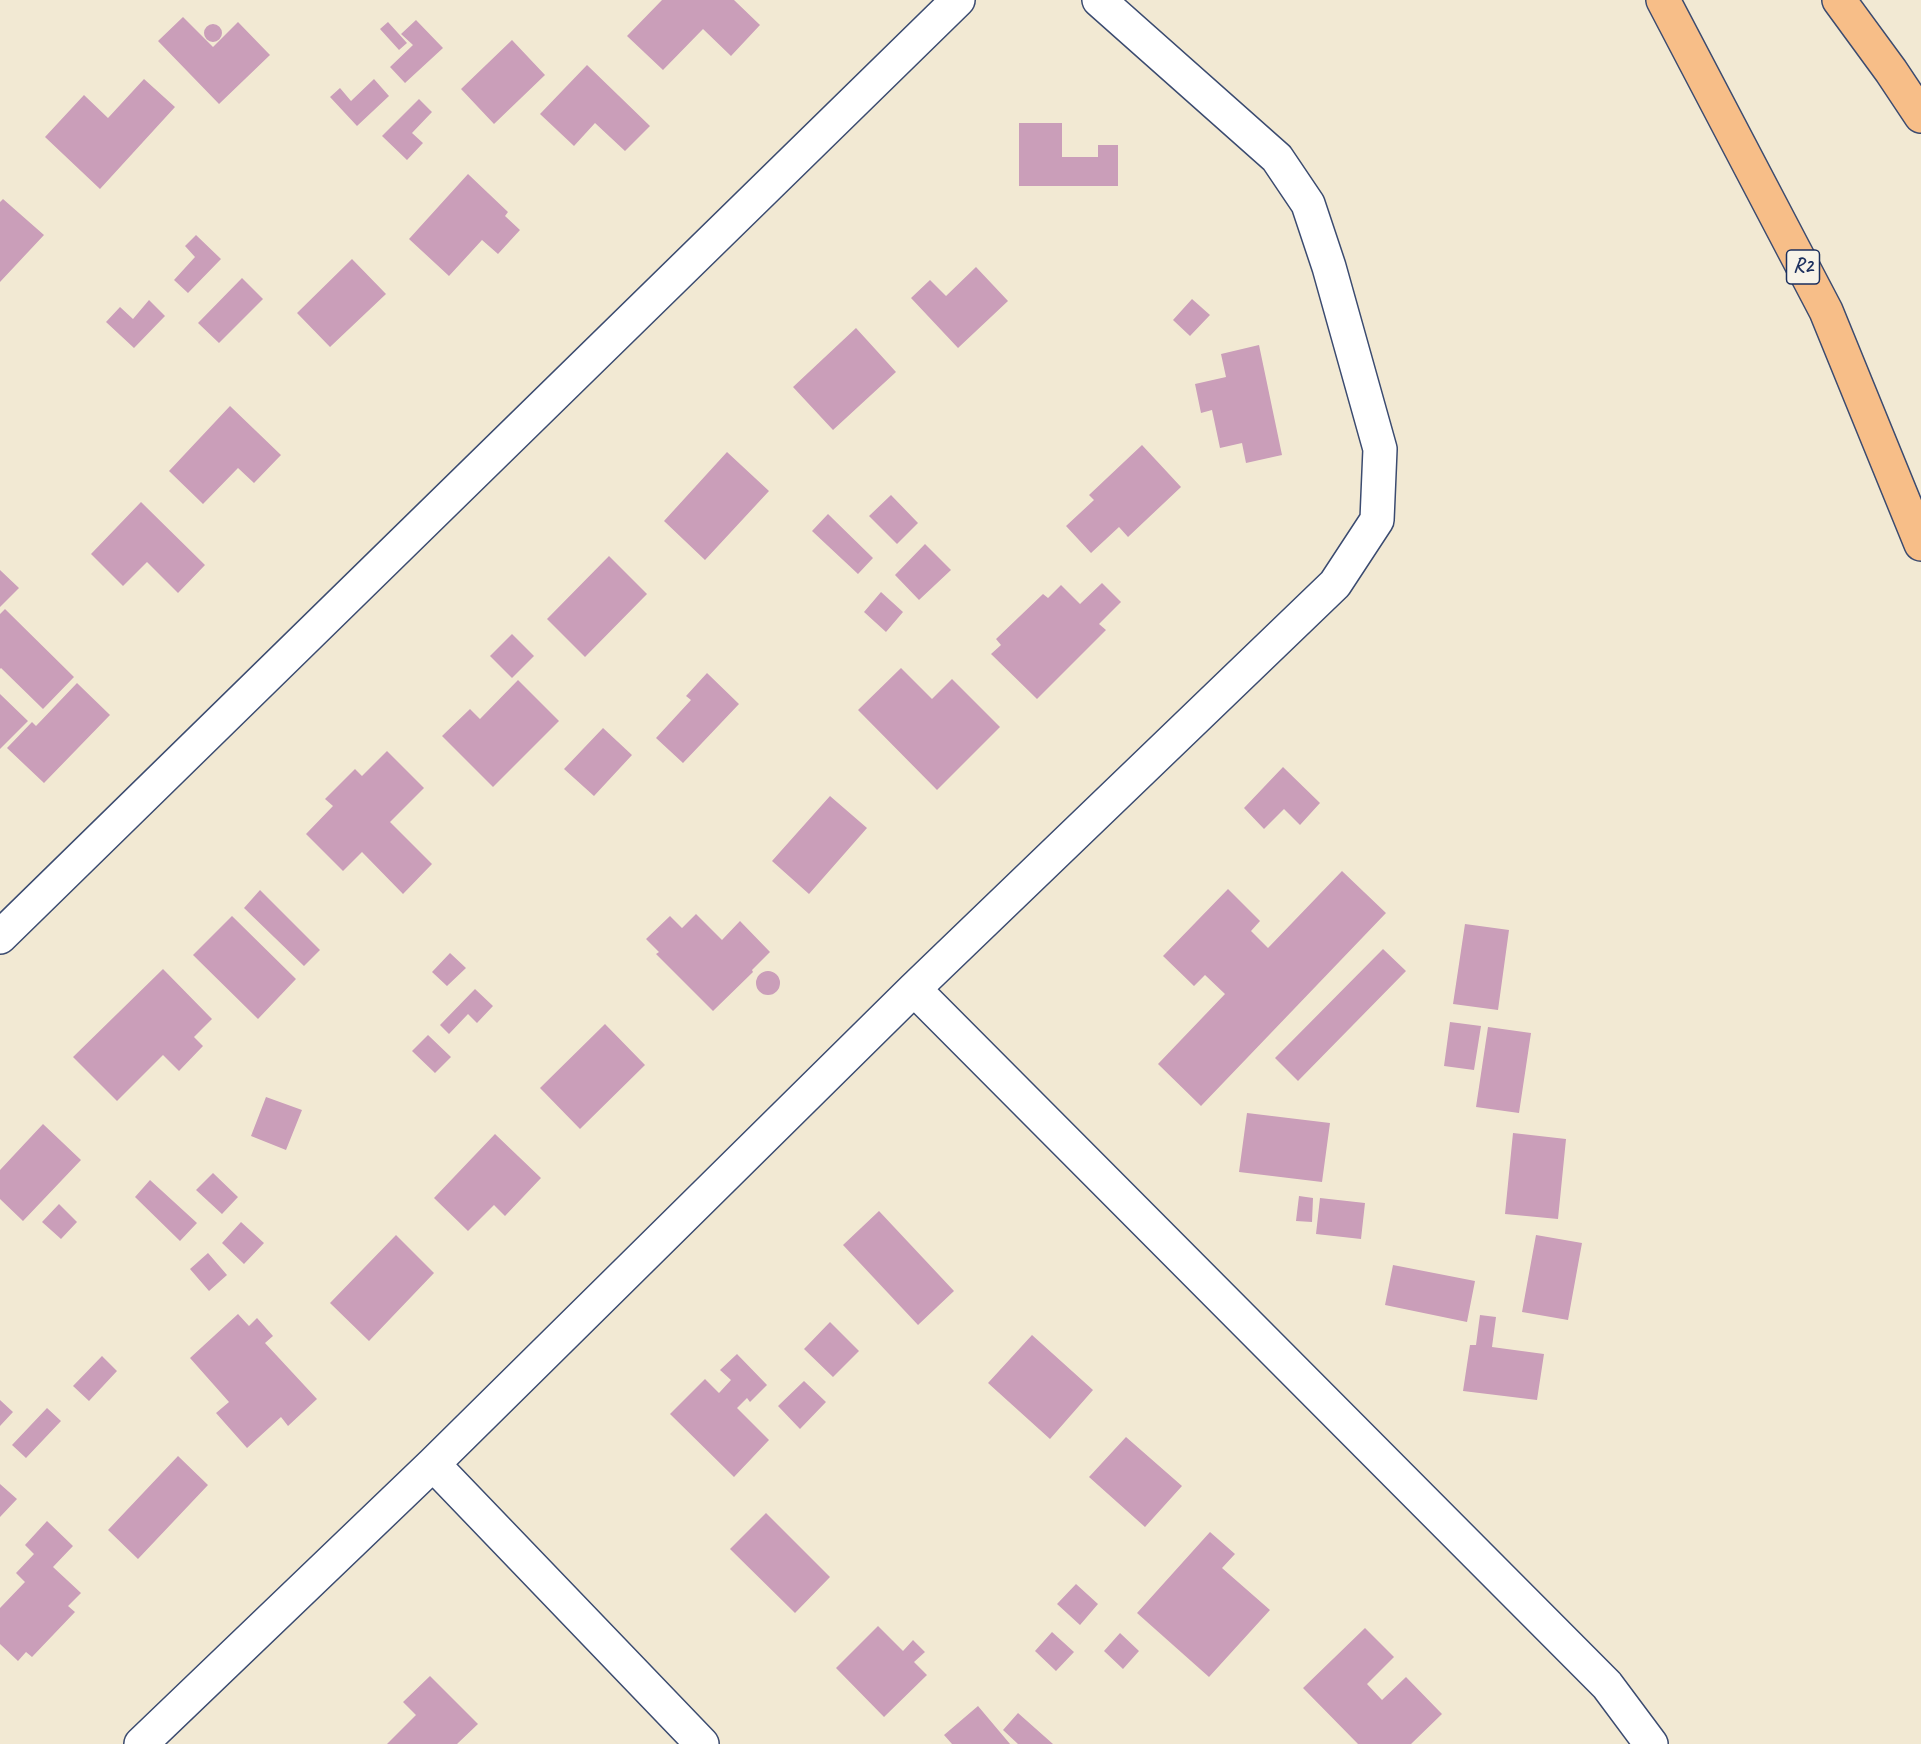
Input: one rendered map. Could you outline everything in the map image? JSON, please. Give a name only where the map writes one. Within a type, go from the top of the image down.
[{"type":"highway","name":"R2","points":[[1663,0],[1827,311],[1921,544]]},
{"type":"highway","points":[[1839,0],[1921,116]]},
{"type":"street","points":[[0,937],[958,0]]},
{"type":"street","points":[[141,1744],[434,1464],[914,989],[1335,584],[1377,520],[1380,449],[1329,267],[1308,204],[1277,158],[1099,0]]},
{"type":"street","points":[[914,989],[1606,1685],[1651,1744]]},
{"type":"street","points":[[434,1464],[702,1744]]},
{"type":"building","points":[[662,0],[734,0],[760,25],[731,56],[703,29],[663,70],[627,36]]},
{"type":"building","points":[[183,17],[213,47],[238,22],[270,55],[219,104],[158,41]]},
{"type":"building","points":[[416,20],[443,48],[405,83],[390,67],[413,45],[401,34]]},
{"type":"building","points":[[388,22],[407,43],[399,50],[380,29]]},
{"type":"building","points":[[209,24],[217,24],[222,29],[220,40],[209,42],[204,37],[204,29]]},
{"type":"building","points":[[512,40],[545,75],[494,124],[461,89]]},
{"type":"building","points":[[587,65],[650,126],[625,151],[595,123],[574,146],[540,114]]},
{"type":"building","points":[[144,79],[175,107],[100,189],[45,137],[84,95],[108,118]]},
{"type":"building","points":[[374,79],[389,96],[357,126],[330,97],[340,88],[351,101]]},
{"type":"building","points":[[419,99],[432,112],[412,133],[423,143],[407,160],[382,136]]},
{"type":"building","points":[[1019,123],[1062,123],[1062,157],[1098,157],[1098,145],[1118,145],[1118,186],[1019,186]]},
{"type":"building","points":[[468,174],[508,212],[505,216],[520,230],[498,254],[482,240],[449,276],[409,239]]},
{"type":"building","points":[[3,199],[44,235],[0,282],[0,202]]},
{"type":"building","points":[[196,235],[221,259],[188,293],[174,280],[195,257],[185,246]]},
{"type":"building","points":[[352,259],[386,294],[330,347],[297,313]]},
{"type":"building","points":[[976,267],[1008,301],[958,348],[911,298],[930,280],[946,296]]},
{"type":"building","points":[[242,278],[263,299],[219,343],[198,323]]},
{"type":"building","points":[[1192,299],[1210,315],[1190,336],[1173,320]]},
{"type":"building","points":[[149,300],[165,316],[134,348],[106,322],[120,307],[133,319]]},
{"type":"building","points":[[856,328],[896,372],[833,430],[793,387]]},
{"type":"building","points":[[1259,345],[1282,455],[1246,463],[1242,443],[1220,448],[1212,410],[1201,413],[1195,384],[1226,377],[1221,354]]},
{"type":"building","points":[[230,406],[281,455],[254,483],[238,468],[203,504],[169,471]]},
{"type":"building","points":[[1142,445],[1181,487],[1128,537],[1119,527],[1091,553],[1066,526],[1094,500],[1089,495]]},
{"type":"building","points":[[727,452],[769,491],[705,560],[664,521]]},
{"type":"building","points":[[891,495],[918,523],[897,544],[869,516]]},
{"type":"building","points":[[141,502],[205,565],[178,593],[147,562],[123,586],[91,554]]},
{"type":"building","points":[[828,514],[873,558],[858,574],[812,531]]},
{"type":"building","points":[[925,544],[951,570],[919,600],[895,575]]},
{"type":"building","points":[[609,556],[647,594],[585,657],[547,619]]},
{"type":"building","points":[[0,570],[19,588],[0,607]]},
{"type":"building","points":[[1102,583],[1121,602],[1099,624],[1106,630],[1037,699],[991,654],[1001,645],[996,639],[1043,594],[1048,598],[1061,585],[1080,604]]},
{"type":"building","points":[[881,592],[903,612],[886,632],[864,612]]},
{"type":"building","points":[[5,609],[74,677],[43,709],[0,669],[0,614]]},
{"type":"building","points":[[512,634],[534,656],[512,678],[490,656]]},
{"type":"building","points":[[901,668],[932,699],[952,679],[1000,727],[937,790],[858,710]]},
{"type":"building","points":[[707,673],[739,704],[683,763],[656,738],[691,700],[686,696]]},
{"type":"building","points":[[518,680],[559,721],[493,787],[442,736],[470,709],[480,719]]},
{"type":"building","points":[[77,683],[110,715],[44,783],[7,748],[32,722],[36,726]]},
{"type":"building","points":[[0,694],[28,721],[0,749]]},
{"type":"building","points":[[603,728],[632,755],[594,796],[564,769]]},
{"type":"building","points":[[387,751],[424,788],[390,822],[432,864],[403,894],[362,852],[343,871],[306,834],[333,806],[325,799],[355,769],[362,776]]},
{"type":"building","points":[[1283,767],[1320,803],[1300,825],[1284,809],[1264,829],[1244,808]]},
{"type":"building","points":[[830,796],[867,828],[809,894],[772,861]]},
{"type":"building","points":[[1342,871],[1386,913],[1201,1106],[1158,1064],[1225,994],[1205,975],[1194,986],[1163,956],[1228,889],[1260,921],[1251,931],[1268,948]]},
{"type":"building","points":[[260,890],[320,950],[304,966],[244,908]]},
{"type":"building","points":[[696,914],[722,940],[740,921],[770,952],[713,1011],[656,954],[659,952],[646,939],[670,916],[682,928]]},
{"type":"building","points":[[232,916],[296,979],[258,1019],[193,955]]},
{"type":"building","points":[[1465,924],[1509,930],[1498,1010],[1453,1004]]},
{"type":"building","points":[[1383,949],[1406,971],[1298,1081],[1275,1058]]},
{"type":"building","points":[[450,953],[466,968],[447,986],[432,972]]},
{"type":"building","points":[[163,969],[212,1019],[194,1037],[203,1046],[179,1071],[163,1055],[117,1101],[73,1057]]},
{"type":"building","points":[[768,971],[776,975],[780,983],[776,991],[768,995],[760,991],[756,983],[760,975]]},
{"type":"building","points":[[475,989],[493,1006],[477,1023],[468,1014],[449,1034],[440,1025]]},
{"type":"building","points":[[1450,1022],[1481,1026],[1474,1070],[1444,1066]]},
{"type":"building","points":[[605,1024],[645,1065],[580,1129],[540,1088]]},
{"type":"building","points":[[1488,1027],[1531,1033],[1519,1113],[1476,1107]]},
{"type":"building","points":[[428,1035],[451,1057],[435,1073],[412,1051]]},
{"type":"building","points":[[266,1097],[302,1110],[286,1150],[251,1136]]},
{"type":"building","points":[[1247,1113],[1330,1123],[1322,1182],[1239,1172]]},
{"type":"building","points":[[43,1124],[81,1160],[23,1221],[0,1199],[0,1170]]},
{"type":"building","points":[[1513,1133],[1566,1139],[1558,1219],[1505,1214]]},
{"type":"building","points":[[495,1134],[541,1178],[505,1216],[494,1205],[468,1231],[434,1198]]},
{"type":"building","points":[[213,1173],[238,1197],[222,1214],[196,1190]]},
{"type":"building","points":[[150,1180],[197,1223],[180,1241],[135,1197]]},
{"type":"building","points":[[1299,1196],[1313,1198],[1312,1222],[1296,1221]]},
{"type":"building","points":[[1320,1198],[1365,1203],[1361,1239],[1316,1234]]},
{"type":"building","points":[[59,1204],[77,1222],[61,1239],[42,1222]]},
{"type":"building","points":[[879,1211],[954,1291],[918,1325],[843,1245]]},
{"type":"building","points":[[241,1222],[264,1243],[244,1264],[222,1243]]},
{"type":"building","points":[[396,1235],[434,1273],[369,1341],[330,1303]]},
{"type":"building","points":[[1536,1235],[1582,1243],[1568,1320],[1522,1312]]},
{"type":"building","points":[[208,1253],[227,1275],[209,1291],[190,1269]]},
{"type":"building","points":[[1393,1265],[1475,1281],[1467,1322],[1385,1305]]},
{"type":"building","points":[[238,1314],[249,1326],[257,1318],[273,1336],[265,1343],[317,1399],[288,1426],[281,1417],[247,1448],[216,1413],[229,1402],[190,1358]]},
{"type":"building","points":[[1480,1315],[1496,1317],[1492,1347],[1544,1354],[1537,1400],[1463,1391],[1470,1345],[1476,1345]]},
{"type":"building","points":[[830,1322],[859,1351],[833,1377],[804,1349]]},
{"type":"building","points":[[1032,1335],[1093,1390],[1050,1439],[988,1383]]},
{"type":"building","points":[[737,1354],[767,1385],[750,1402],[747,1398],[737,1408],[769,1440],[734,1477],[670,1414],[705,1379],[719,1393],[731,1380],[720,1370]]},
{"type":"building","points":[[102,1356],[117,1371],[89,1401],[73,1386]]},
{"type":"building","points":[[804,1381],[826,1402],[800,1429],[778,1406]]},
{"type":"building","points":[[0,1400],[13,1412],[0,1426]]},
{"type":"building","points":[[47,1408],[61,1421],[26,1458],[12,1445]]},
{"type":"building","points":[[1126,1437],[1182,1486],[1145,1527],[1089,1477]]},
{"type":"building","points":[[178,1456],[208,1485],[138,1559],[108,1530]]},
{"type":"building","points":[[0,1484],[17,1499],[0,1517]]},
{"type":"building","points":[[766,1513],[830,1577],[795,1613],[730,1549]]},
{"type":"building","points":[[47,1521],[73,1546],[53,1567],[81,1593],[68,1606],[75,1612],[32,1657],[26,1652],[18,1661],[0,1644],[0,1608],[25,1582],[16,1573],[34,1554],[25,1545]]},
{"type":"building","points":[[1210,1532],[1235,1554],[1222,1568],[1270,1610],[1209,1677],[1137,1613]]},
{"type":"building","points":[[1076,1584],[1098,1604],[1080,1625],[1057,1604]]},
{"type":"building","points":[[878,1626],[903,1651],[913,1640],[925,1652],[914,1662],[927,1675],[884,1717],[836,1668]]},
{"type":"building","points":[[1365,1628],[1394,1657],[1367,1684],[1382,1700],[1406,1677],[1442,1714],[1411,1744],[1358,1744],[1303,1688]]},
{"type":"building","points":[[1052,1632],[1074,1652],[1056,1671],[1035,1651]]},
{"type":"building","points":[[1120,1633],[1139,1651],[1123,1669],[1104,1651]]},
{"type":"building","points":[[430,1676],[478,1724],[457,1744],[387,1744],[416,1715],[403,1702]]},
{"type":"building","points":[[978,1706],[1010,1744],[952,1744],[944,1735]]},
{"type":"building","points":[[1018,1713],[1053,1744],[1018,1744],[1003,1730]]}]
